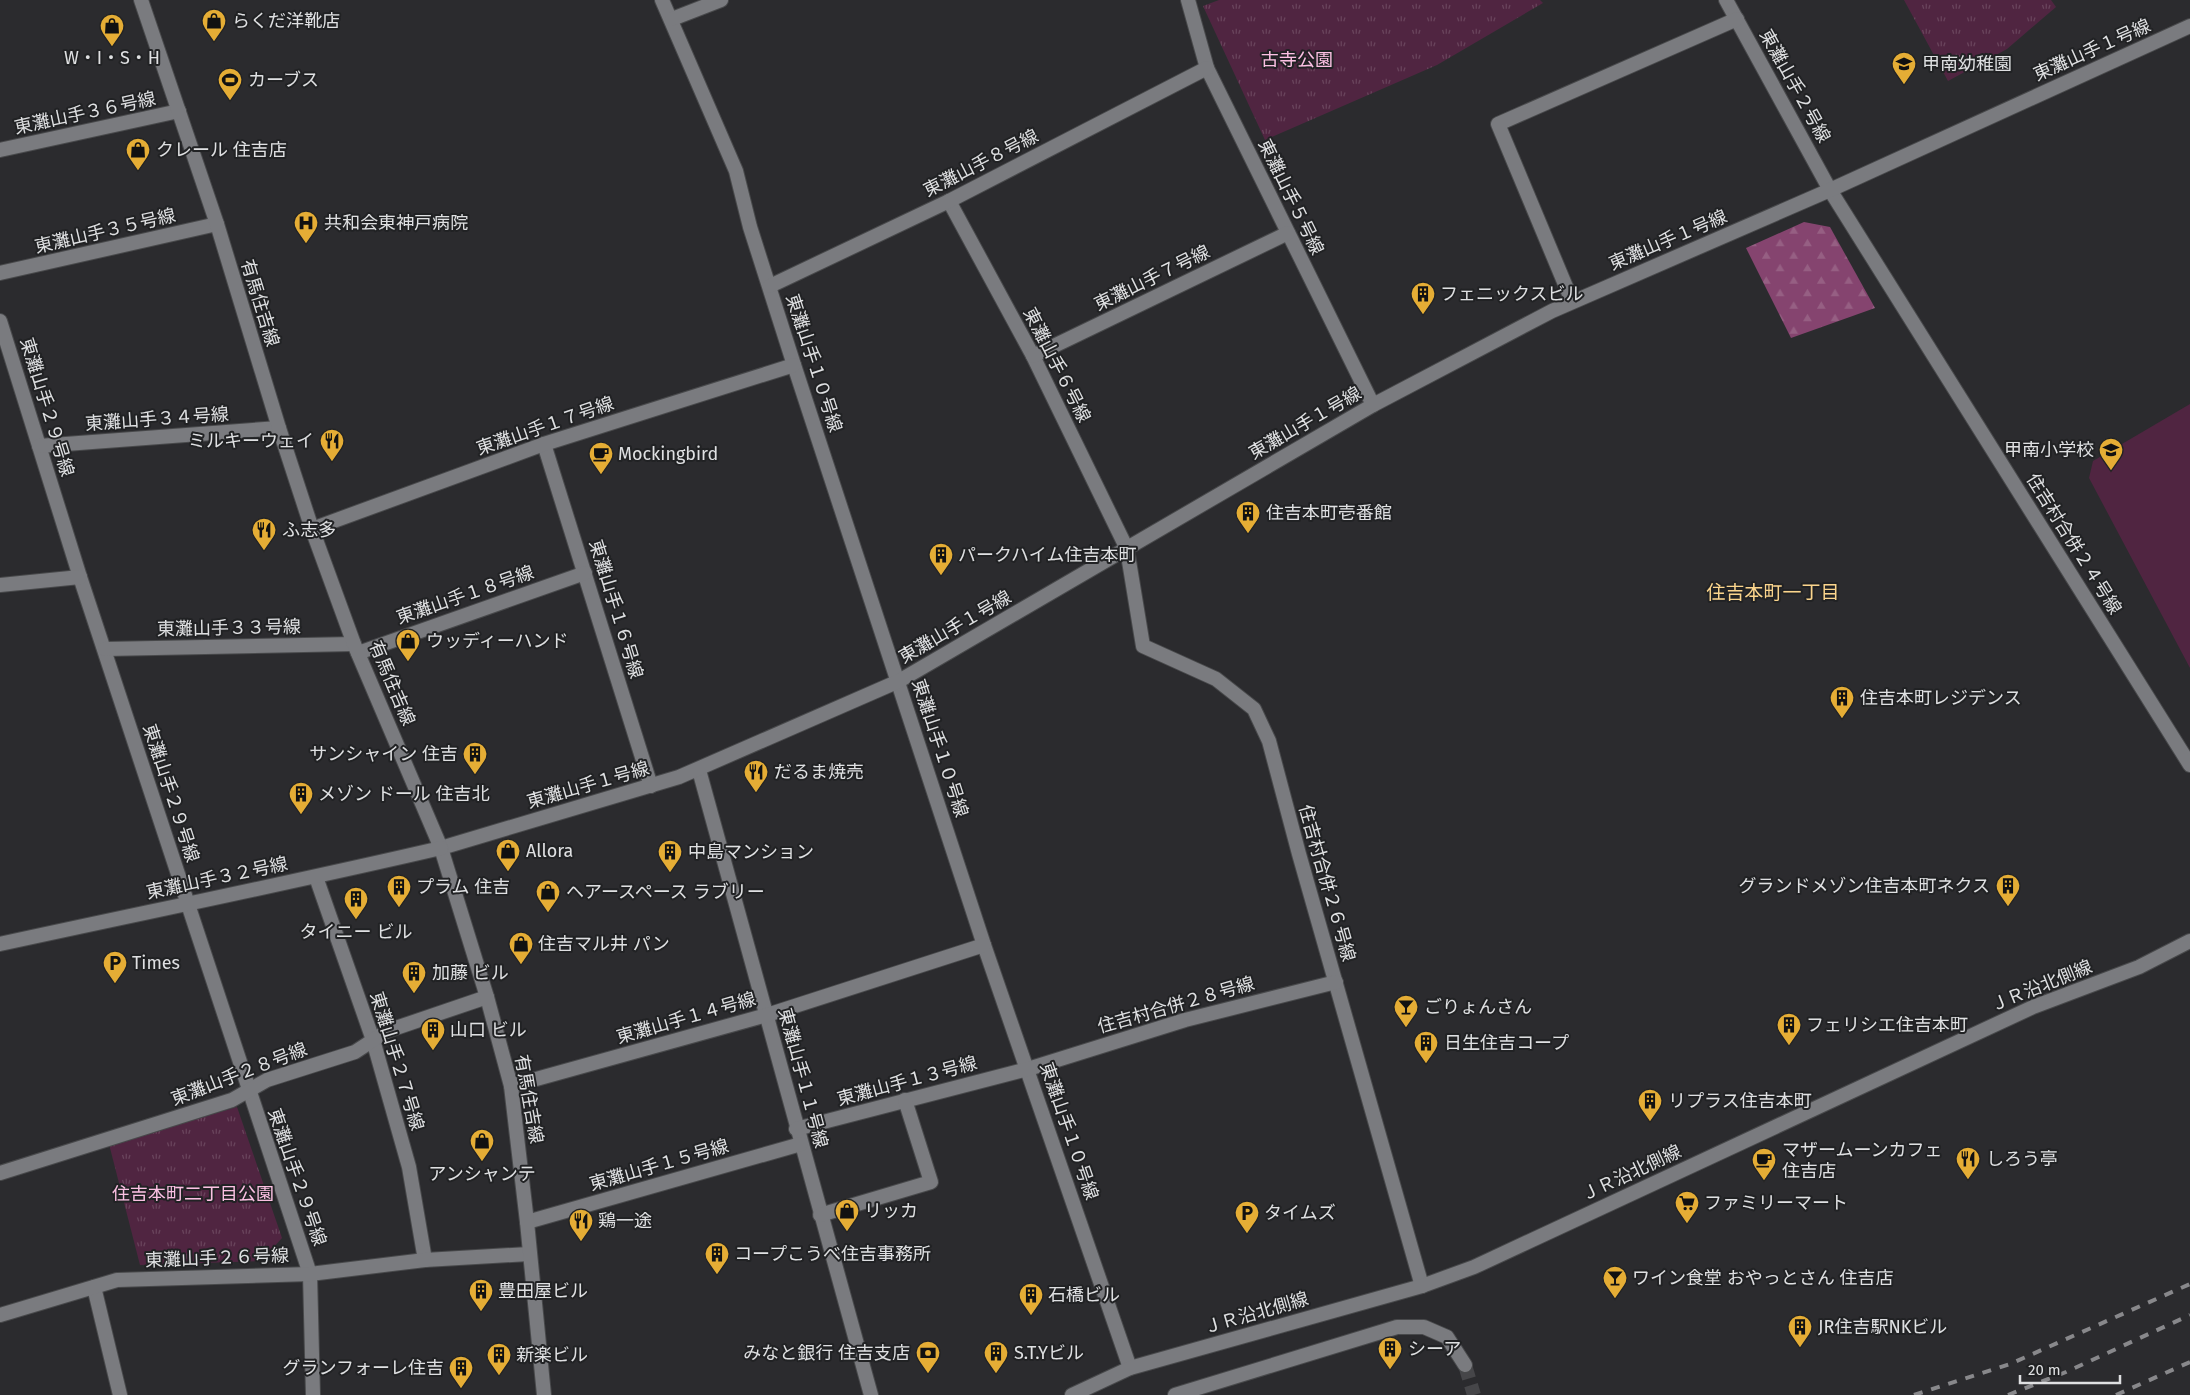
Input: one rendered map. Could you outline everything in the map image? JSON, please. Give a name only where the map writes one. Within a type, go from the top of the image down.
[{"type":"street","name":"有馬住吉線","points":[[140,0],[217,224],[312,529],[356,648],[442,848],[487,997],[511,1086],[544,1395]]},
{"type":"street","name":"東灘山手１０号線","points":[[662,0],[736,171],[750,227],[794,365],[984,945],[1130,1368]]},
{"type":"street","points":[[672,20],[721,0]]},
{"type":"street","name":"東灘山手５号線","points":[[1188,0],[1207,68],[1373,405]]},
{"type":"street","name":"東灘山手２号線","points":[[1726,0],[1830,190]]},
{"type":"street","points":[[1572,302],[1498,124],[1737,20]]},
{"type":"street","name":"東灘山手１号線","points":[[442,848],[699,770],[898,681],[1373,405],[1572,302],[1830,190],[2190,26]]},
{"type":"street","name":"東灘山手８号線","points":[[770,286],[949,201],[1207,68]]},
{"type":"street","name":"東灘山手３６号線","points":[[0,150],[179,111]]},
{"type":"street","name":"住吉村合併２４号線","points":[[1830,190],[2190,765]]},
{"type":"street","name":"東灘山手６号線","points":[[949,201],[1034,356],[1127,549]]},
{"type":"street","name":"東灘山手３５号線","points":[[0,274],[217,224]]},
{"type":"street","name":"東灘山手７号線","points":[[1034,356],[1288,233]]},
{"type":"street","name":"東灘山手２９号線","points":[[0,321],[80,577],[248,1092],[310,1274],[314,1395]]},
{"type":"street","name":"東灘山手１７号線","points":[[312,529],[544,444],[794,365]]},
{"type":"street","name":"東灘山手３４号線","points":[[39,446],[279,428]]},
{"type":"street","name":"東灘山手１６号線","points":[[544,444],[650,786]]},
{"type":"street","name":"住吉村合併２６号線","points":[[1127,549],[1143,646],[1216,679],[1254,709],[1269,741],[1299,854],[1422,1286]]},
{"type":"street","name":"東灘山手１８号線","points":[[356,648],[585,573]]},
{"type":"street","points":[[0,585],[80,577]]},
{"type":"street","name":"東灘山手３３号線","points":[[105,649],[356,648]]},
{"type":"street","name":"東灘山手１１号線","points":[[699,770],[767,1015],[796,1129],[871,1395]]},
{"type":"street","name":"東灘山手３２号線","points":[[0,944],[316,877],[442,848]]},
{"type":"street","name":"東灘山手２７号線","points":[[316,877],[373,1040],[408,1167],[425,1260]]},
{"type":"street","name":"ＪＲ沿北側線","points":[[1072,1395],[1130,1368],[1422,1286],[1474,1267],[2033,1007],[2139,968],[2190,941]]},
{"type":"street","name":"東灘山手１４号線","points":[[511,1086],[767,1015],[984,945]]},
{"type":"street","name":"住吉村合併２８号線","points":[[1028,1069],[1185,1020],[1336,982]]},
{"type":"street","name":"東灘山手２８号線","points":[[0,1173],[232,1100],[267,1080],[356,1052],[387,1031],[487,997]]},
{"type":"street","name":"東灘山手１３号線","points":[[796,1129],[1028,1069]]},
{"type":"street","points":[[820,1215],[931,1182],[905,1100]]},
{"type":"street","name":"東灘山手１５号線","points":[[527,1222],[801,1144]]},
{"type":"street","name":"東灘山手２６号線","points":[[0,1315],[117,1280],[310,1274],[425,1260],[529,1254]]},
{"type":"street","points":[[94,1287],[120,1395]]},
{"type":"street","points":[[1175,1395],[1397,1326],[1424,1327],[1447,1337],[1465,1365]]},
{"type":"green space","name":"古寺公園","points":[[1219,0],[1540,0],[1543,3],[1437,65],[1265,140],[1203,6]]},
{"type":"green space","points":[[1904,0],[2051,0],[2056,7],[2007,49],[1948,81]]},
{"type":"green space","points":[[1804,222],[1830,227],[1875,308],[1791,338],[1746,248]]},
{"type":"green space","points":[[2190,404],[2190,668],[2089,478],[2093,461]]},
{"type":"green space","name":"住吉本町二丁目公園","points":[[237,1107],[282,1238],[261,1261],[140,1265],[109,1144]]},
{"type":"tunnel","points":[[1465,1365],[1474,1395]]},
{"type":"railway","points":[[1914,1395],[2010,1364],[2190,1284]]},
{"type":"railway","points":[[2008,1395],[2066,1372],[2190,1315]]},
{"type":"railway","points":[[2116,1395],[2190,1362]]},
{"type":"place","name":"らくだ洋靴店","points":[[214,42]]},
{"type":"place","name":"W・I・S・H","points":[[112,47]]},
{"type":"place","name":"甲南幼稚園","points":[[1904,85]]},
{"type":"place","name":"カーブス","points":[[230,101]]},
{"type":"place","name":"クレール 住吉店","points":[[138,171]]},
{"type":"place","name":"共和会東神戸病院","points":[[306,244]]},
{"type":"place","name":"フェニックスビル","points":[[1423,315]]},
{"type":"place","name":"ミルキーウェイ","points":[[332,462]]},
{"type":"place","name":"甲南小学校","points":[[2111,471]]},
{"type":"place","name":"Mockingbird","points":[[601,475]]},
{"type":"place","name":"住吉本町壱番館","points":[[1248,534]]},
{"type":"place","name":"ふ志多","points":[[264,551]]},
{"type":"place","name":"パークハイム住吉本町","points":[[941,576]]},
{"type":"place","name":"ウッディーハンド","points":[[408,662]]},
{"type":"place","name":"住吉本町レジデンス","points":[[1842,719]]},
{"type":"place","name":"サンシャイン 住吉","points":[[475,775]]},
{"type":"place","name":"だるま焼売","points":[[756,793]]},
{"type":"place","name":"メゾン ドール 住吉北","points":[[301,815]]},
{"type":"place","name":"Allora","points":[[508,872]]},
{"type":"place","name":"中島マンション","points":[[670,873]]},
{"type":"place","name":"グランドメゾン住吉本町ネクス","points":[[2008,907]]},
{"type":"place","name":"プラム 住吉","points":[[399,908]]},
{"type":"place","name":"ヘアースペース ラブリー","points":[[548,913]]},
{"type":"place","name":"タイニー ビル","points":[[356,920]]},
{"type":"place","name":"住吉マル井 パン","points":[[521,965]]},
{"type":"place","name":"Times","points":[[115,984]]},
{"type":"place","name":"加藤 ビル","points":[[414,994]]},
{"type":"place","name":"ごりょんさん","points":[[1406,1028]]},
{"type":"place","name":"フェリシエ住吉本町","points":[[1789,1046]]},
{"type":"place","name":"山口 ビル","points":[[433,1051]]},
{"type":"place","name":"日生住吉コープ","points":[[1426,1064]]},
{"type":"place","name":"リプラス住吉本町","points":[[1650,1122]]},
{"type":"place","name":"アンシャンテ","points":[[482,1162]]},
{"type":"place","name":"しろう亭","points":[[1968,1180]]},
{"type":"place","name":"マザームーンカフェ 住吉店","points":[[1764,1181]]},
{"type":"place","name":"ファミリーマート","points":[[1687,1224]]},
{"type":"place","name":"リッカ","points":[[847,1232]]},
{"type":"place","name":"タイムズ","points":[[1247,1234]]},
{"type":"place","name":"鶏一途","points":[[581,1242]]},
{"type":"place","name":"コープこうべ住吉事務所","points":[[717,1275]]},
{"type":"place","name":"ワイン食堂 おやっとさん 住吉店","points":[[1615,1299]]},
{"type":"place","name":"豊田屋ビル","points":[[481,1312]]},
{"type":"place","name":"石橋ビル","points":[[1031,1316]]},
{"type":"place","name":"JR住吉駅NKビル","points":[[1800,1348]]},
{"type":"place","name":"シーア","points":[[1390,1370]]},
{"type":"place","name":"みなと銀行 住吉支店","points":[[928,1374]]},
{"type":"place","name":"S.T.Yビル","points":[[996,1374]]},
{"type":"place","name":"新楽ビル","points":[[499,1376]]},
{"type":"place","name":"グランフォーレ住吉","points":[[461,1389]]},
{"type":"district","name":"住吉本町一丁目","points":[[1773,592]]}]
